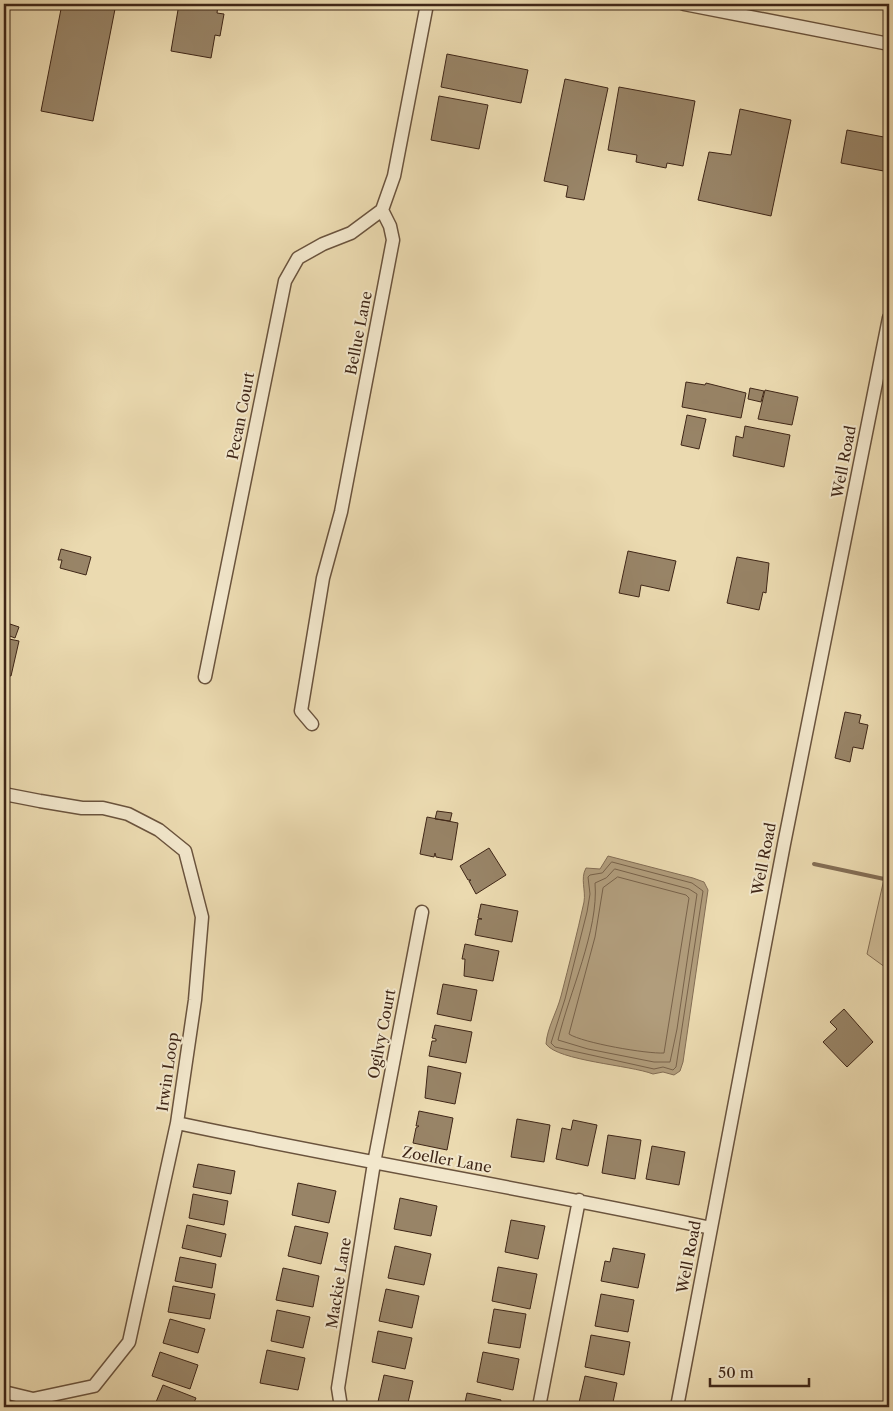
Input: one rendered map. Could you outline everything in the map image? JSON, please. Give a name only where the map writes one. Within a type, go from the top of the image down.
[{"type":"street","points":[[382,210],[394,176],[427,4]]},
{"type":"street","points":[[684,4],[889,44]]},
{"type":"street","name":"Bellue Lane","points":[[312,724],[301,710],[323,578],[341,512],[393,240],[390,226],[382,210]]},
{"type":"street","name":"Pecan Court","points":[[205,677],[285,281],[298,258],[323,244],[352,233],[382,210]]},
{"type":"street","name":"Well Road","points":[[677,1407],[782,853],[889,318]]},
{"type":"street","name":"Irwin Loop","points":[[4,794],[40,802],[82,808],[103,808],[128,814],[160,830],[185,851],[202,917],[195,1000],[177,1123],[129,1342],[94,1386],[33,1399],[4,1392]]},
{"type":"street","name":"Ogilvy Court","points":[[374,1163],[422,912]]},
{"type":"street","name":"Zoeller Lane","points":[[177,1123],[374,1163],[579,1200],[711,1228]]},
{"type":"street","name":"Mackie Lane","points":[[341,1407],[338,1388],[374,1163]]},
{"type":"street","points":[[539,1407],[579,1200]]},
{"type":"shaded area","points":[[889,857],[889,970],[867,954]]},
{"type":"water","points":[[608,856],[693,878],[704,882],[708,890],[683,1062],[680,1071],[674,1075],[663,1072],[653,1074],[579,1059],[553,1050],[546,1044],[548,1032],[561,996],[584,902],[584,872],[586,868],[600,869]]},
{"type":"building","points":[[62,4],[116,4],[93,121],[41,111]]},
{"type":"building","points":[[179,4],[218,5],[217,13],[224,14],[220,36],[215,35],[211,58],[171,51]]},
{"type":"building","points":[[447,54],[528,70],[521,103],[441,87]]},
{"type":"building","points":[[565,79],[608,88],[584,200],[566,197],[568,186],[544,181]]},
{"type":"building","points":[[619,87],[695,101],[683,166],[667,163],[666,168],[636,162],[637,155],[608,150]]},
{"type":"building","points":[[439,96],[488,105],[479,149],[431,140]]},
{"type":"building","points":[[740,109],[791,120],[771,216],[698,200],[709,152],[731,155]]},
{"type":"building","points":[[847,130],[889,138],[889,172],[841,163]]},
{"type":"building","points":[[686,382],[705,385],[706,383],[746,393],[741,418],[682,407]]},
{"type":"building","points":[[750,388],[764,391],[761,402],[748,399]]},
{"type":"building","points":[[765,390],[798,397],[792,425],[758,419]]},
{"type":"building","points":[[687,415],[706,419],[699,449],[681,445]]},
{"type":"building","points":[[745,426],[790,435],[784,467],[733,456],[736,436],[743,438]]},
{"type":"building","points":[[61,549],[91,557],[86,575],[60,568],[62,560],[58,560]]},
{"type":"building","points":[[628,551],[676,561],[669,591],[641,585],[639,597],[619,593]]},
{"type":"building","points":[[737,557],[769,563],[766,593],[763,592],[759,610],[727,603]]},
{"type":"building","points":[[10,624],[19,627],[15,638],[7,635]]},
{"type":"building","points":[[4,638],[19,641],[11,676],[4,675]]},
{"type":"building","points":[[845,712],[861,715],[859,723],[868,725],[863,749],[853,747],[850,762],[835,758]]},
{"type":"building","points":[[437,811],[452,813],[450,821],[435,819]]},
{"type":"building","points":[[427,817],[458,823],[452,860],[436,857],[435,853],[434,857],[420,854]]},
{"type":"building","points":[[489,848],[506,875],[476,894],[469,881],[471,880],[468,880],[460,866]]},
{"type":"building","points":[[481,904],[518,911],[512,942],[475,935],[478,919],[482,919],[478,918]]},
{"type":"building","points":[[465,944],[499,951],[493,981],[464,976],[465,959],[462,959]]},
{"type":"building","points":[[443,984],[477,990],[471,1021],[437,1014]]},
{"type":"building","points":[[844,1009],[873,1042],[847,1067],[823,1042],[837,1029],[830,1022]]},
{"type":"building","points":[[435,1025],[472,1032],[466,1063],[429,1056],[432,1041],[436,1041],[436,1039],[432,1038]]},
{"type":"building","points":[[428,1066],[461,1073],[455,1104],[425,1098]]},
{"type":"building","points":[[419,1111],[453,1118],[447,1150],[413,1143],[416,1128],[419,1126],[416,1126]]},
{"type":"building","points":[[517,1119],[550,1125],[544,1162],[511,1157]]},
{"type":"building","points":[[573,1120],[597,1125],[588,1166],[556,1159],[562,1128],[571,1130]]},
{"type":"building","points":[[608,1135],[641,1140],[635,1179],[602,1173]]},
{"type":"building","points":[[652,1146],[685,1152],[679,1185],[646,1179]]},
{"type":"building","points":[[198,1164],[235,1171],[231,1194],[193,1187]]},
{"type":"building","points":[[298,1183],[336,1191],[329,1223],[292,1215]]},
{"type":"building","points":[[193,1194],[228,1201],[224,1225],[189,1218]]},
{"type":"building","points":[[400,1198],[437,1206],[431,1236],[394,1229]]},
{"type":"building","points":[[511,1220],[545,1226],[538,1259],[505,1252]]},
{"type":"building","points":[[187,1225],[226,1234],[221,1257],[182,1248]]},
{"type":"building","points":[[295,1226],[328,1233],[321,1264],[288,1256]]},
{"type":"building","points":[[395,1246],[431,1254],[424,1285],[388,1278]]},
{"type":"building","points":[[613,1248],[645,1254],[638,1288],[601,1281],[605,1261],[610,1262]]},
{"type":"building","points":[[180,1257],[216,1264],[212,1288],[175,1281]]},
{"type":"building","points":[[498,1267],[537,1274],[530,1309],[492,1301]]},
{"type":"building","points":[[283,1268],[319,1276],[313,1307],[276,1300]]},
{"type":"building","points":[[173,1286],[215,1294],[210,1319],[168,1312]]},
{"type":"building","points":[[386,1289],[419,1296],[412,1328],[379,1321]]},
{"type":"building","points":[[601,1294],[634,1300],[628,1332],[595,1326]]},
{"type":"building","points":[[494,1309],[526,1314],[520,1348],[488,1343]]},
{"type":"building","points":[[277,1310],[310,1317],[303,1348],[271,1341]]},
{"type":"building","points":[[170,1319],[205,1329],[198,1353],[163,1343]]},
{"type":"building","points":[[378,1331],[412,1338],[405,1369],[372,1362]]},
{"type":"building","points":[[591,1335],[630,1342],[624,1375],[585,1367]]},
{"type":"building","points":[[267,1350],[305,1358],[298,1390],[260,1383]]},
{"type":"building","points":[[160,1352],[198,1365],[190,1389],[152,1376]]},
{"type":"building","points":[[483,1352],[519,1359],[513,1390],[477,1382]]},
{"type":"building","points":[[384,1375],[413,1381],[407,1407],[377,1406]]},
{"type":"building","points":[[585,1376],[617,1383],[612,1407],[578,1407]]},
{"type":"building","points":[[163,1385],[196,1398],[192,1407],[154,1407]]},
{"type":"building","points":[[467,1393],[501,1400],[500,1407],[464,1407]]},
{"type":"waterway","points":[[814,864],[889,880]]}]
